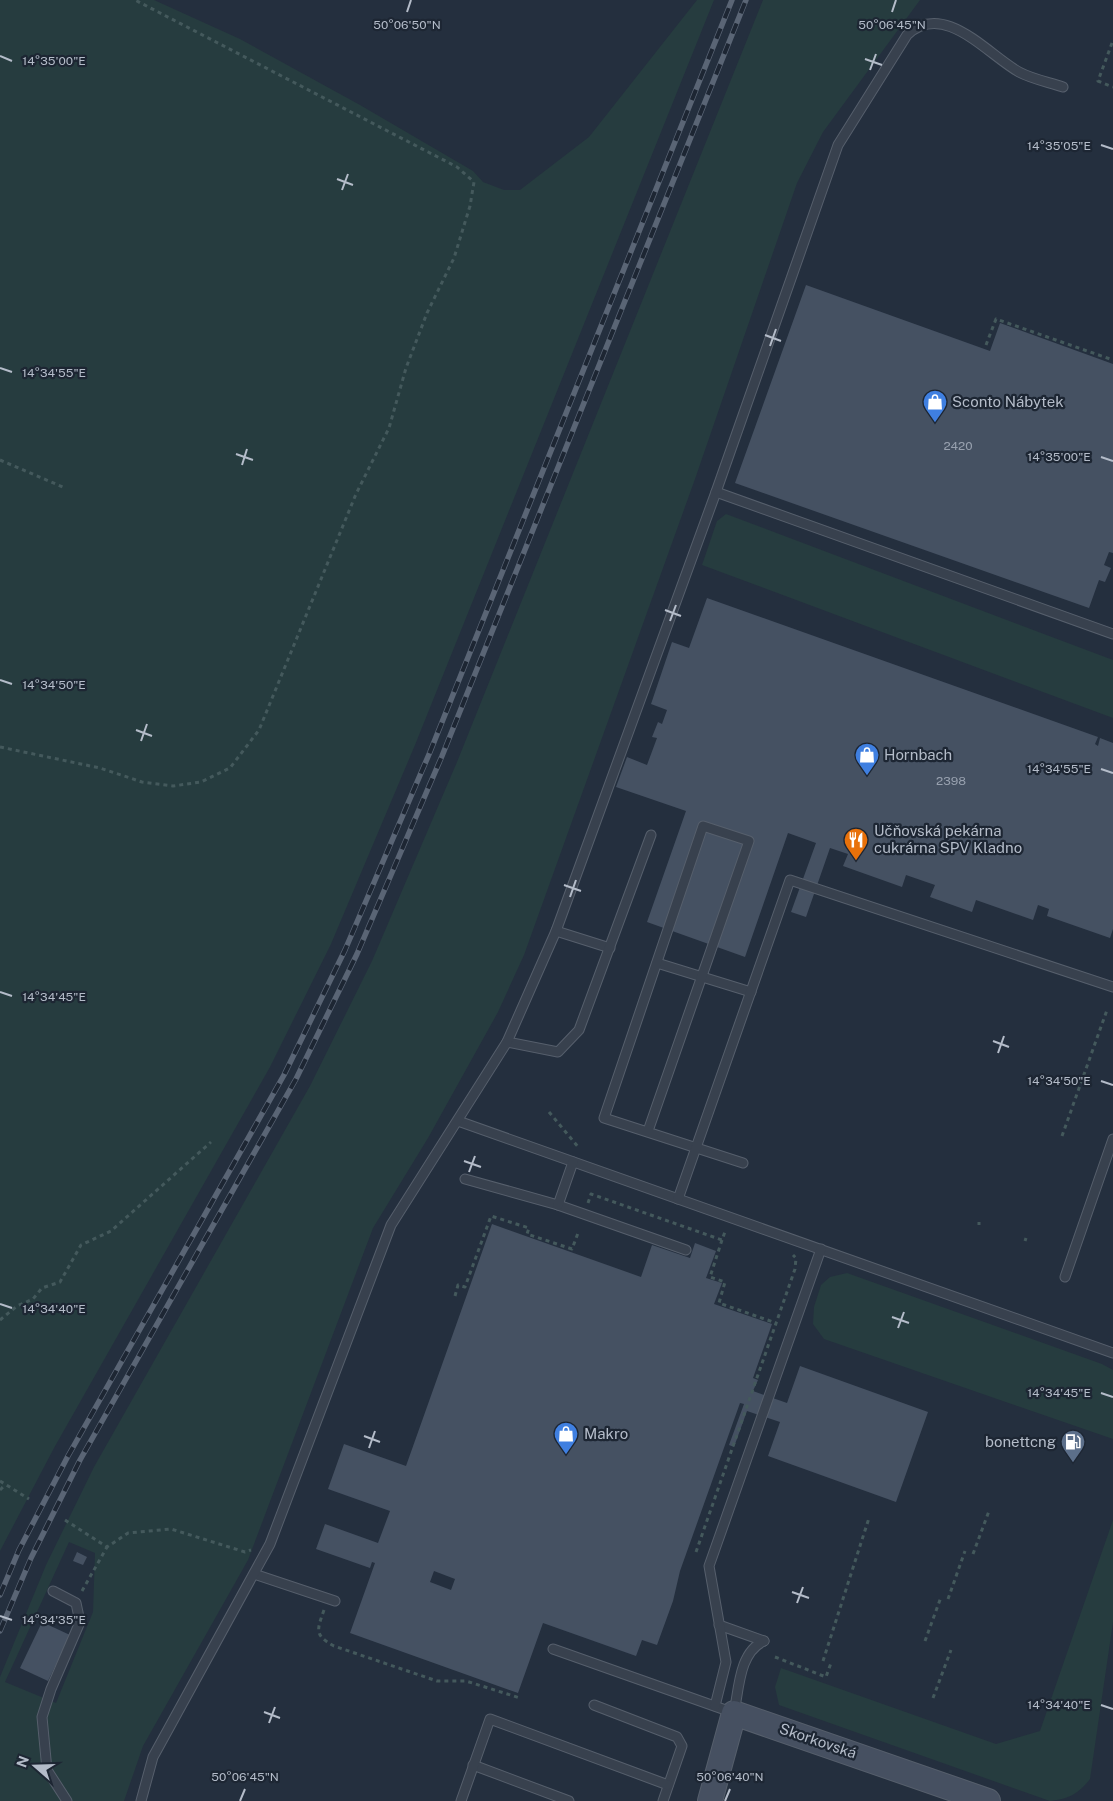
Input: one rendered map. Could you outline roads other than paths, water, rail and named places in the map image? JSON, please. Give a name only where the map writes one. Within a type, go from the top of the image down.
[{"type":"street","points":[[710,1801],[725,1709]]},
{"type":"street","name":"Skorkovská","points":[[725,1709],[988,1801]]},
{"type":"lane","points":[[142,1801],[153,1757],[270,1544],[390,1224],[458,1121],[507,1042],[556,931],[716,492],[838,144],[907,35],[923,24],[949,26],[958,29],[1018,71],[1063,87]]},
{"type":"lane","points":[[716,492],[1113,634]]},
{"type":"lane","points":[[648,1131],[749,841],[704,826],[604,1118],[744,1164]]},
{"type":"lane","points":[[507,1042],[558,1052],[579,1030],[650,834]]},
{"type":"lane","points":[[678,1199],[790,880],[1113,987]]},
{"type":"lane","points":[[556,931],[610,948]]},
{"type":"lane","points":[[656,963],[751,992]]},
{"type":"lane","points":[[458,1121],[1113,1352]]},
{"type":"lane","points":[[1065,1277],[1113,1139]]},
{"type":"lane","points":[[558,1205],[573,1162]]},
{"type":"lane","points":[[465,1179],[558,1205],[686,1250]]},
{"type":"lane","points":[[725,1709],[726,1662],[709,1566],[821,1249]]},
{"type":"lane","points":[[254,1574],[335,1601]]},
{"type":"lane","points":[[53,1591],[76,1603],[80,1622],[50,1689],[42,1717],[48,1770],[67,1801]]},
{"type":"lane","points":[[719,1624],[764,1641],[755,1645],[750,1651],[740,1678],[725,1709]]},
{"type":"lane","points":[[553,1649],[725,1709]]},
{"type":"lane","points":[[594,1705],[676,1737],[682,1746],[663,1801]]},
{"type":"lane","points":[[461,1801],[490,1719],[668,1786]]},
{"type":"lane","points":[[473,1766],[568,1801]]},
{"type":"railway","points":[[0,1595],[19,1550],[68,1456],[284,1075],[345,950],[430,752],[732,0]]},
{"type":"railway","points":[[0,1631],[31,1558],[80,1460],[296,1079],[357,954],[442,756],[746,0]]},
{"type":"place","name":"Sconto Nábytek","points":[[935,423]]},
{"type":"place","name":"Hornbach","points":[[867,776]]},
{"type":"place","name":"Učňovská pekárna cukrárna SPV Kladno","points":[[856,861]]},
{"type":"place","name":"Makro","points":[[566,1455]]},
{"type":"place","name":"bonettcng","points":[[1073,1463]]}]
